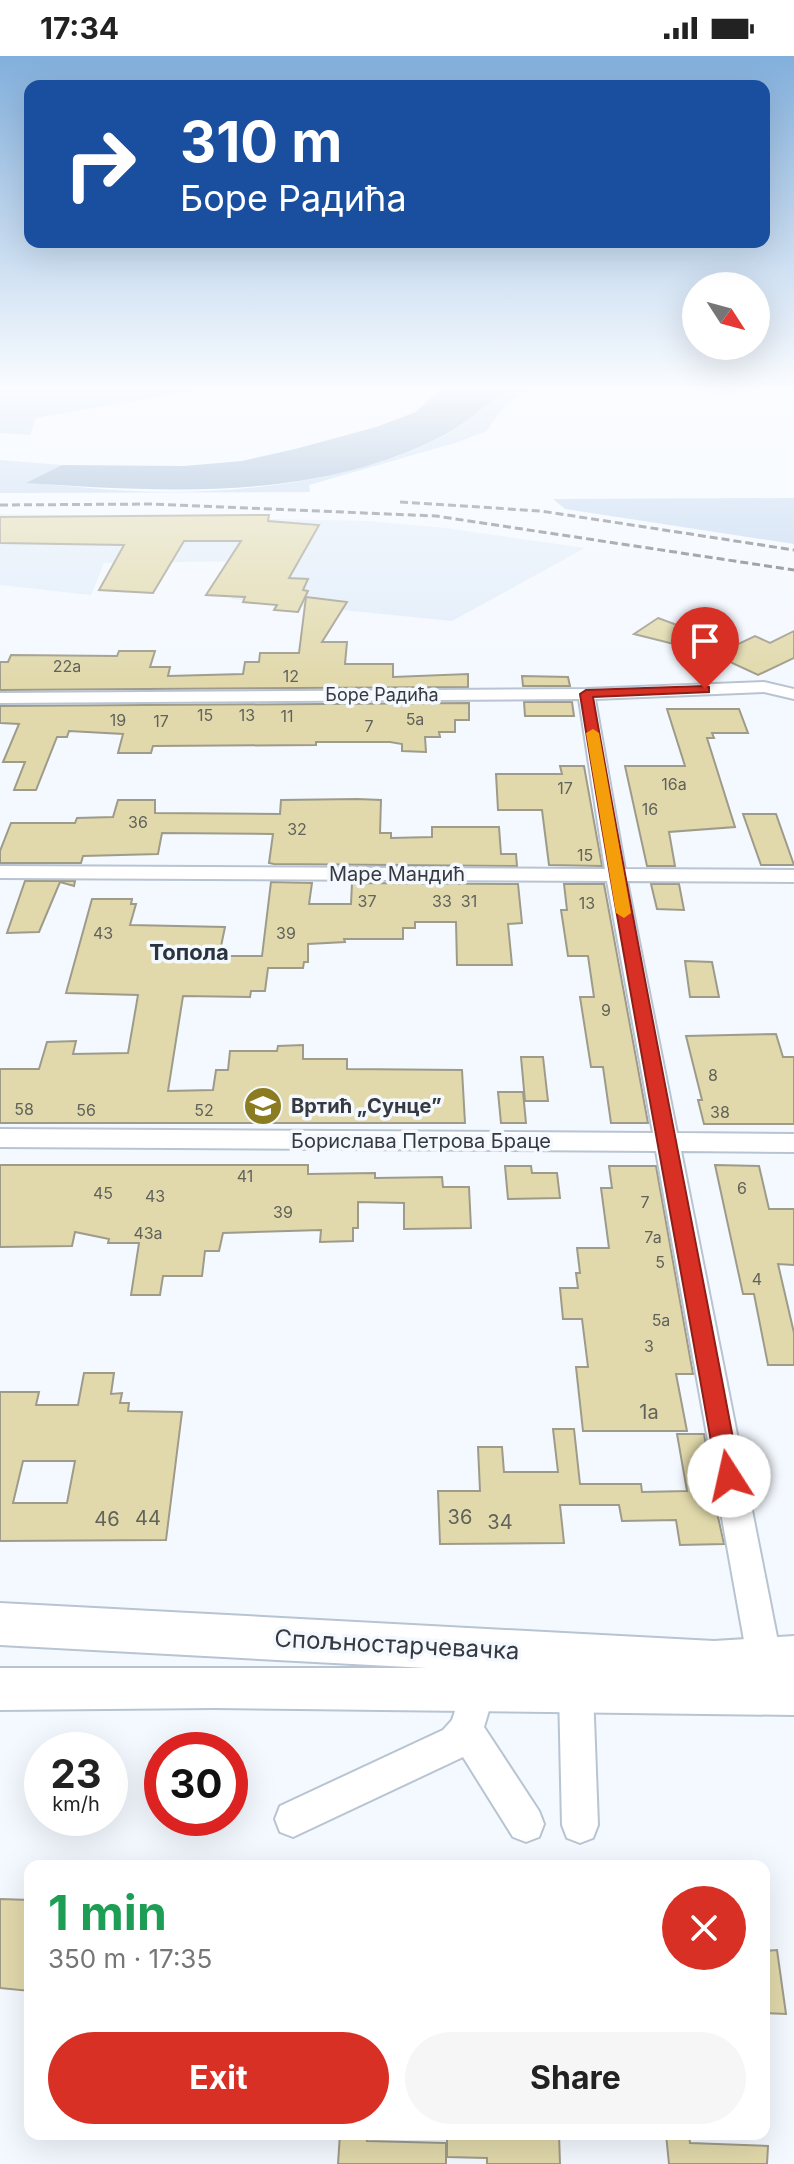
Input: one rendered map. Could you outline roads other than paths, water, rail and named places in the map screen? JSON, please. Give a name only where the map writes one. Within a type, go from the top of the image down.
[{"type":"street","name":"Боре Радића","points":[[0,698],[586,694],[764,687],[794,694]]},
{"type":"street","points":[[586,694],[616,875],[669,1142],[779,1657]]},
{"type":"street","name":"Маре Мандић","points":[[0,872],[794,876]]},
{"type":"street","name":"Борислава Петрова Браце","points":[[0,1138],[794,1143]]},
{"type":"street","name":"Спољностарчевачка","points":[[0,1624],[714,1662],[779,1657]]},
{"type":"street","name":"Спољностарчевачка","points":[[0,1689],[215,1687],[472,1710],[576,1691],[794,1693]]},
{"type":"street","points":[[576,1691],[580,1825]]},
{"type":"street","points":[[293,1819],[455,1742],[472,1710]]},
{"type":"street","points":[[472,1710],[526,1824]]},
{"type":"railway","points":[[400,502],[541,511],[794,550]]},
{"type":"railway","points":[[0,505],[151,504],[436,516],[794,570]]},
{"type":"place","name":"Вртић „Сунце”","points":[[263,1106]]},
{"type":"district","name":"Топола","points":[[189,952]]}]
